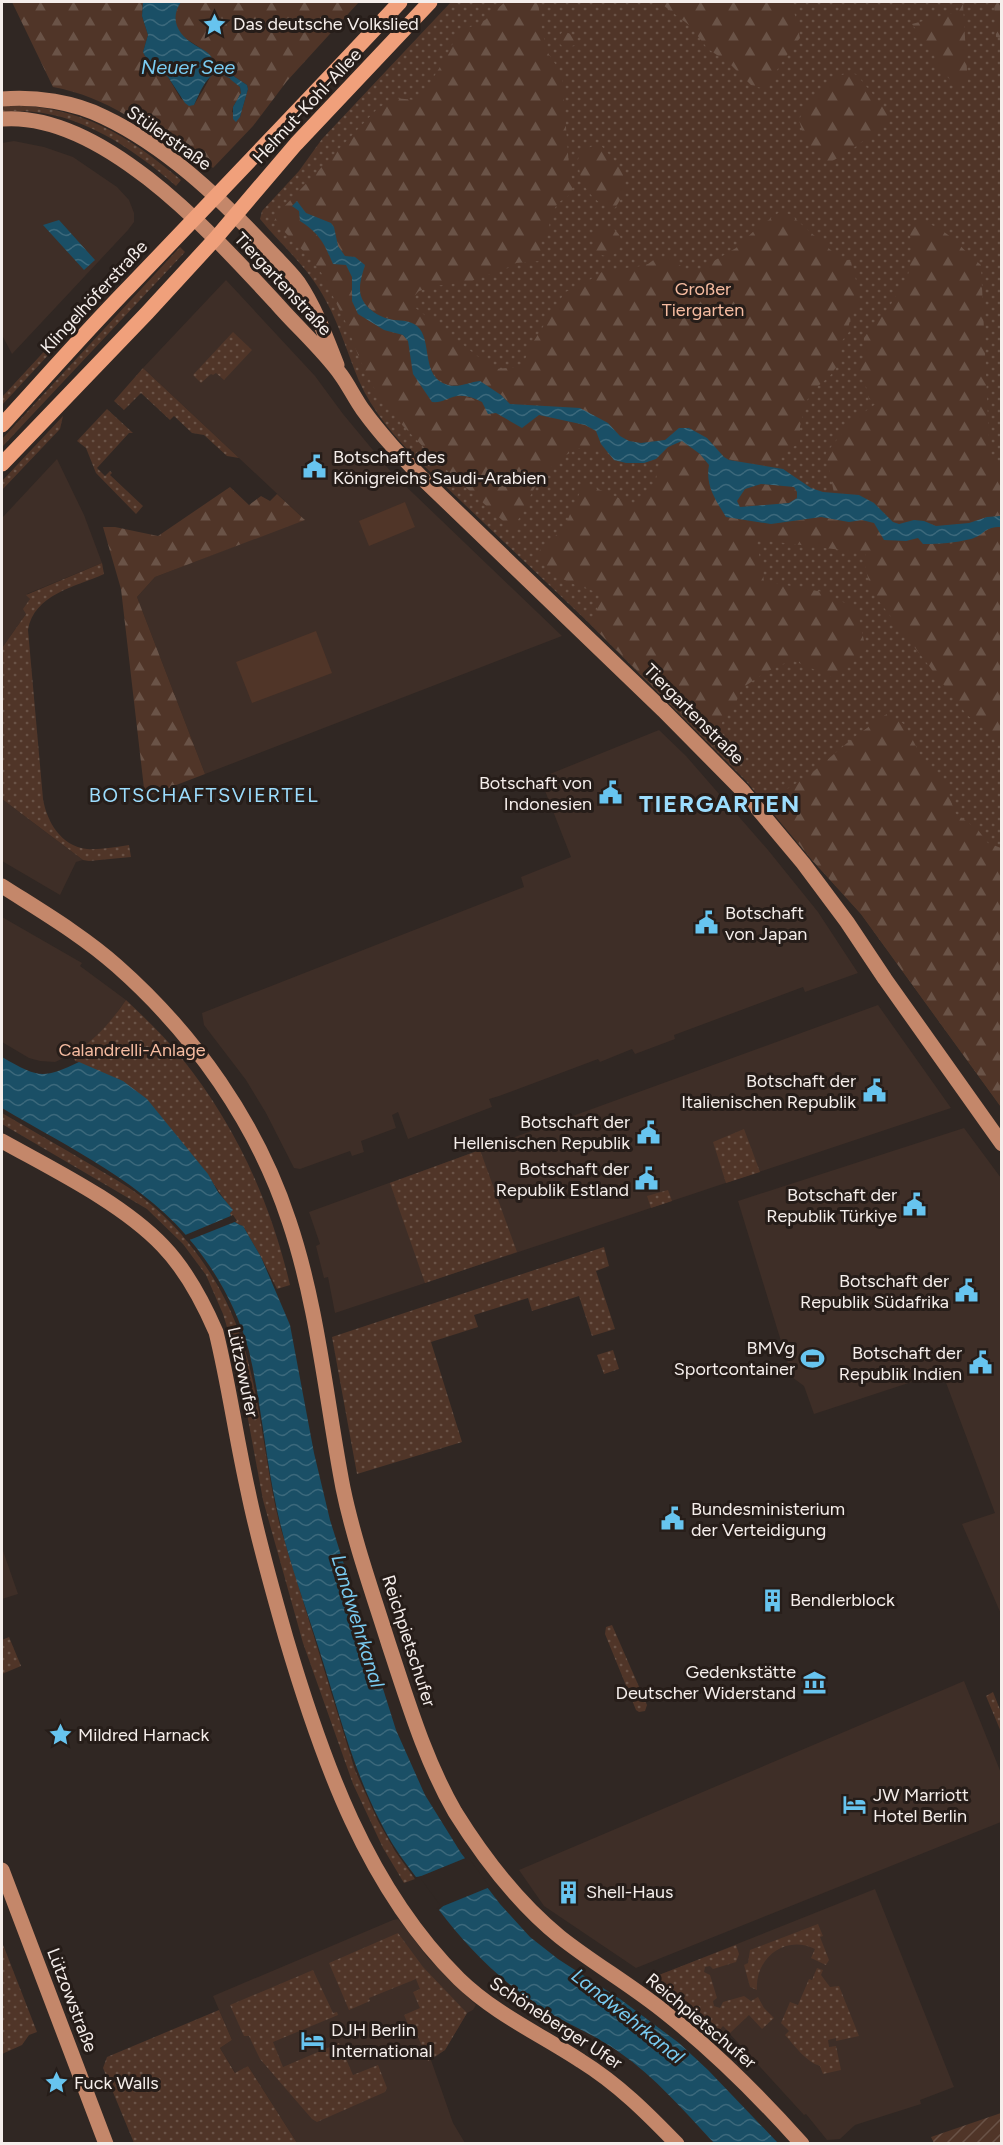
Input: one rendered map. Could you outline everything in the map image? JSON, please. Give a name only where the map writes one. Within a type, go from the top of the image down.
[{"type":"main road","name":"Helmut-Kohl-Allee","points":[[216,197],[400,2]]},
{"type":"main road","name":"Helmut-Kohl-Allee","points":[[215,239],[304,136],[430,2]]},
{"type":"main road","name":"Stülerstraße","points":[[2,99],[49,101],[103,116],[138,135],[235,215]]},
{"type":"main road","points":[[2,119],[26,119],[51,125],[99,145],[134,167],[195,220]]},
{"type":"main road","name":"Klingelhöferstraße","points":[[2,425],[130,285],[216,197]]},
{"type":"main road","name":"Tiergartenstraße","points":[[235,215],[298,282],[323,331],[341,375]]},
{"type":"main road","name":"Tiergartenstraße","points":[[195,220],[341,375],[376,426],[423,479],[663,710],[756,807],[803,863],[847,922],[1002,1144]]},
{"type":"main road","points":[[2,464],[215,239]]},
{"type":"main road","name":"Reichpietschufer","points":[[2,886],[85,940],[115,964],[179,1030],[213,1072],[242,1118],[273,1178],[289,1220],[307,1285],[344,1493],[368,1578],[415,1725],[433,1769],[456,1812],[493,1866],[538,1918],[584,1955],[654,2004],[699,2041],[760,2099],[802,2144]]},
{"type":"main road","name":"Lützowufer","points":[[2,1141],[83,1187],[142,1227],[165,1248],[204,1304],[216,1332],[260,1541],[296,1671]]},
{"type":"main road","name":"Schöneberger Ufer","points":[[296,1671],[326,1761],[367,1850],[388,1889],[439,1958],[461,1981],[490,2005],[608,2079],[637,2103],[677,2144]]},
{"type":"main road","name":"Lützowstraße","points":[[2,1870],[106,2144]]},
{"type":"shaded area","points":[[14,141],[44,147],[73,157],[117,187],[129,200],[134,213],[134,222],[12,354],[2,335],[2,143]]},
{"type":"shaded area","points":[[226,280],[315,376],[392,473],[562,636],[205,774],[137,597],[155,577],[304,519],[143,368]]},
{"type":"shaded area","points":[[57,459],[84,515],[102,563],[27,594],[30,599],[26,614],[2,648],[2,518]]},
{"type":"shaded area","points":[[659,730],[686,756],[768,850],[818,912],[858,973],[805,992],[803,987],[674,1035],[675,1039],[635,1054],[632,1049],[600,1062],[598,1059],[489,1099],[492,1107],[408,1139],[398,1112],[392,1115],[396,1128],[361,1141],[364,1152],[352,1156],[350,1151],[300,1169],[294,1168],[246,1080],[204,1025],[202,1013],[524,887],[521,877],[571,857],[540,778]]},
{"type":"shaded area","points":[[2,799],[83,860],[76,862],[60,895],[2,861]]},
{"type":"shaded area","points":[[2,917],[82,963],[80,966],[126,1000],[106,1028],[93,1041],[55,1062],[29,1058],[2,1042]]},
{"type":"shaded area","points":[[878,1005],[951,1108],[335,1313],[328,1277],[324,1278],[316,1246],[320,1244],[309,1212]]},
{"type":"shaded area","points":[[964,1128],[1001,1178],[1001,1614],[962,1524],[995,1513],[942,1372],[814,1414],[804,1386],[792,1377],[738,1201]]},
{"type":"shaded area","points":[[2,1548],[18,1594],[2,1599]]},
{"type":"shaded area","points":[[964,1681],[1001,1773],[1001,1822],[636,1968],[544,1906],[519,1870]]},
{"type":"shaded area","points":[[875,1889],[954,2087],[920,2100],[921,2104],[855,2125],[840,2139],[827,2140],[806,2114],[804,2115],[729,2033],[724,2038],[657,1979],[659,1975]]},
{"type":"shaded area","points":[[398,1919],[401,1922],[428,1958],[476,2005],[467,2013],[445,2050],[431,2060],[453,2123],[465,2143],[297,2143],[248,2066],[236,2074],[220,2048],[232,2040],[213,1996]]},
{"type":"green space","points":[[12,2],[143,2],[142,16],[148,35],[143,52],[168,77],[181,99],[194,105],[209,78],[213,63],[203,50],[179,32],[174,24],[181,2],[359,2],[287,81],[253,126],[213,168],[202,158],[195,162],[190,160],[142,125],[109,106],[53,87]],"holes":[[[232,75],[247,85],[248,89],[240,117],[232,112],[241,93],[240,87],[231,79]]]},
{"type":"green space","name":"Großer Tiergarten","points":[[451,2],[1001,2],[1001,1107],[861,914],[746,781],[590,624],[420,462],[394,434],[378,414],[365,392],[336,320],[319,289],[304,268],[260,219],[262,211],[299,171],[322,139]]},
{"type":"green space","points":[[505,2],[538,2],[548,53],[562,74],[569,167],[573,184],[571,194],[558,203],[550,216],[549,230],[541,242],[540,261],[516,263],[495,274],[484,275],[472,281],[435,286],[419,291],[413,297],[413,306],[494,369],[522,367],[530,347],[565,292],[580,286],[605,270],[648,264],[659,256],[672,260],[687,270],[700,269],[736,248],[756,229],[781,211],[791,215],[833,252],[851,262],[858,289],[858,299],[850,321],[849,332],[841,342],[841,360],[830,376],[811,392],[806,403],[800,426],[800,443],[784,452],[766,467],[762,464],[724,458],[707,438],[689,428],[679,429],[665,440],[641,443],[629,441],[565,407],[510,404],[501,395],[473,382],[454,385],[440,381],[427,360],[423,336],[419,328],[410,322],[382,317],[366,305],[360,288],[365,265],[355,257],[345,256],[338,246],[331,223],[306,213],[296,201],[292,206],[299,211],[300,221],[320,240],[333,264],[346,265],[352,277],[352,301],[359,314],[384,330],[403,335],[408,341],[409,357],[440,403],[460,397],[469,398],[484,404],[509,420],[539,415],[585,425],[596,431],[607,452],[579,448],[557,460],[537,483],[513,530],[439,463],[403,426],[374,388],[322,274],[313,261],[274,221],[280,211],[377,109],[394,98],[415,100],[423,94],[455,39],[466,29],[485,20]]},
{"type":"green space","points":[[659,2],[792,2],[800,38],[781,63],[770,83],[761,88],[751,85],[729,63],[708,49],[689,25]]},
{"type":"green space","points":[[994,2],[1001,2],[1001,38],[996,37]]},
{"type":"green space","points":[[963,4],[968,87],[953,82],[939,70],[933,52],[912,24],[957,12]]},
{"type":"green space","points":[[563,31],[576,36],[577,44],[565,49],[556,40]]},
{"type":"green space","points":[[849,72],[857,75],[890,115],[870,135],[837,159],[829,162],[808,145],[799,120],[819,91],[833,80]]},
{"type":"green space","points":[[10,105],[60,111],[103,126],[142,150],[181,180],[176,186],[138,156],[96,130],[50,114],[26,111],[2,112],[2,107]]},
{"type":"green space","points":[[599,143],[618,165],[624,180],[624,188],[615,208],[597,201],[584,186],[580,174],[578,159],[584,150]]},
{"type":"green space","points":[[915,220],[944,232],[981,265],[990,461],[1001,465],[1001,516],[946,526],[916,520],[898,524],[892,521],[877,505],[865,498],[834,493],[826,453],[853,420],[877,403],[869,399],[867,389],[857,369],[863,358],[864,338],[878,318],[887,311],[908,275],[913,248],[910,235]]},
{"type":"green space","points":[[607,228],[617,232],[621,242],[617,252],[607,256],[597,252],[593,242],[597,232]]},
{"type":"green space","points":[[180,247],[185,252],[2,447],[2,439]]},
{"type":"green space","points":[[87,309],[89,311],[2,405],[2,397],[75,318]]},
{"type":"green space","points":[[233,332],[252,350],[224,380],[216,373],[211,374],[201,383],[193,375]]},
{"type":"green space","points":[[143,368],[239,458],[227,456],[204,435],[192,433],[174,416],[170,420],[141,393],[124,410],[114,401]]},
{"type":"green space","points":[[107,409],[133,433],[129,433],[97,468],[105,476],[110,471],[112,473],[110,475],[143,506],[136,514],[96,473],[86,448],[77,441]]},
{"type":"green space","points":[[63,416],[60,429],[2,490],[2,481]]},
{"type":"green space","points":[[682,441],[700,454],[709,465],[710,486],[715,499],[727,517],[771,524],[821,517],[849,522],[862,520],[874,523],[906,541],[918,538],[923,544],[965,541],[988,529],[1001,527],[1001,742],[967,715],[871,591],[864,561],[866,553],[759,540],[757,543],[764,581],[823,592],[857,609],[866,650],[836,679],[792,660],[768,671],[742,688],[732,712],[724,716],[715,747],[590,624],[604,594],[576,585],[558,576],[537,556],[542,546],[563,530],[584,483],[633,504],[654,489],[659,464],[652,460],[668,447]]},
{"type":"green space","points":[[761,484],[794,487],[797,498],[789,503],[740,507],[737,501],[745,489]]},
{"type":"green space","points":[[230,487],[249,505],[261,496],[270,501],[277,494],[305,520],[155,577],[137,597],[205,774],[145,797],[121,589],[103,527],[115,527],[158,536]]},
{"type":"green space","points":[[405,502],[415,527],[369,546],[359,521]]},
{"type":"green space","points":[[102,563],[104,574],[57,593],[38,608],[28,630],[43,799],[48,816],[63,838],[78,847],[97,849],[129,845],[131,857],[89,861],[83,860],[2,799],[2,648],[26,614],[23,609],[30,599],[26,595]]},
{"type":"green space","points":[[316,631],[332,673],[252,703],[236,662]]},
{"type":"green space","points":[[888,713],[905,725],[921,756],[945,782],[955,813],[978,830],[988,843],[1001,848],[1001,1107],[861,914],[770,809],[787,789],[808,776],[853,738]]},
{"type":"green space","name":"Calandrelli-Anlage","points":[[126,1000],[180,1056],[200,1082],[234,1136],[261,1193],[290,1285],[277,1289],[243,1226],[233,1220],[230,1213],[232,1210],[193,1156],[75,1061],[73,1054],[102,1030]]},
{"type":"green space","points":[[2,1113],[142,1197],[178,1230],[220,1289],[231,1311],[247,1357],[280,1526],[355,1770],[378,1821],[395,1851],[415,1879],[404,1883],[383,1848],[353,1784],[303,1643],[263,1500],[237,1360],[223,1314],[206,1275],[183,1244],[147,1209],[2,1124]]},
{"type":"green space","points":[[744,1129],[760,1172],[726,1183],[713,1142]]},
{"type":"green space","points":[[480,1150],[517,1252],[425,1283],[390,1183]]},
{"type":"green space","points":[[668,1190],[672,1201],[651,1208],[647,1196]]},
{"type":"green space","points":[[604,1247],[609,1266],[596,1271],[615,1329],[592,1336],[579,1296],[532,1311],[528,1298],[474,1315],[478,1327],[431,1342],[462,1442],[357,1474],[332,1337]]},
{"type":"green space","points":[[613,1350],[619,1369],[604,1374],[597,1355]]},
{"type":"green space","points":[[612,1625],[647,1705],[645,1711],[636,1710],[605,1634],[606,1627]]},
{"type":"green space","points":[[9,1637],[21,1666],[2,1674],[2,1640]]},
{"type":"green space","points":[[993,1692],[1001,1712],[1001,1732],[986,1696]]},
{"type":"green space","points":[[818,1924],[823,1936],[820,1937],[829,1960],[826,1965],[811,1958],[815,1949],[804,1945],[783,1947],[774,1952],[761,1968],[757,1990],[750,1987],[744,1965],[748,1963],[750,1950]]},
{"type":"green space","points":[[398,1933],[423,1967],[467,2013],[445,2050],[428,2061],[415,2030],[411,2031],[404,2015],[420,2008],[413,1992],[420,1989],[416,1979],[369,1998],[370,2001],[349,2010],[329,1963]]},
{"type":"green space","points":[[2,1942],[37,2032],[29,2035],[22,2045],[2,2054]]},
{"type":"green space","points":[[736,1945],[739,1954],[736,1962],[713,1969],[710,1966],[705,1967],[704,1972],[710,1975],[717,1998],[713,2001],[714,2006],[720,2008],[723,2002],[744,1996],[751,2001],[758,1997],[764,2008],[774,2018],[762,2029],[749,2015],[730,2033],[723,2026],[718,2032],[657,1979],[659,1975]]},
{"type":"green space","points":[[817,1968],[823,1970],[821,1975],[830,1987],[839,1986],[859,2036],[836,2041],[836,2038],[828,2040],[829,2047],[836,2046],[841,2070],[823,2074],[820,2066],[805,2057],[785,2035],[789,2031],[781,2023],[790,2002],[798,2005],[809,1979],[812,1980]]},
{"type":"green space","points":[[313,1970],[333,2013],[337,2012],[338,2015],[273,2042],[283,2067],[339,2043],[353,2075],[378,2065],[387,2088],[385,2092],[317,2122],[260,2059],[249,2036],[244,2036],[230,2005]]},
{"type":"green space","points":[[219,2010],[232,2040],[220,2048],[235,2073],[248,2066],[297,2143],[134,2143],[103,2068],[107,2057]]},
{"type":"green space","points":[[1001,2113],[1001,2143],[934,2143],[931,2137]]},
{"type":"water","name":"Neuer See","points":[[143,2],[181,2],[176,14],[180,31],[189,41],[208,53],[220,67],[218,72],[206,81],[194,105],[189,106],[185,103],[168,77],[143,52],[148,35],[142,16]]},
{"type":"water","points":[[232,75],[247,85],[248,89],[240,117],[236,122],[233,119],[233,107],[241,93],[240,87],[230,79]]},
{"type":"water","points":[[297,201],[306,213],[331,223],[338,246],[345,256],[355,257],[365,265],[360,288],[366,306],[382,317],[409,322],[417,326],[425,340],[430,367],[439,381],[452,386],[480,381],[510,404],[580,408],[608,423],[620,436],[629,441],[641,443],[665,440],[679,428],[689,428],[707,438],[729,460],[783,469],[811,488],[823,492],[859,495],[874,503],[893,522],[899,524],[914,520],[936,526],[969,523],[987,517],[1001,516],[1001,527],[991,528],[976,537],[965,540],[923,544],[918,538],[906,541],[884,540],[874,523],[862,520],[849,522],[821,517],[771,524],[726,517],[710,486],[709,465],[700,454],[682,441],[668,447],[656,459],[644,463],[626,463],[614,460],[601,444],[596,431],[585,425],[539,415],[522,428],[496,413],[488,414],[482,402],[470,397],[457,396],[432,402],[413,374],[408,341],[403,335],[384,330],[358,314],[352,301],[352,277],[346,265],[333,264],[321,240],[300,221],[299,211],[292,206]],"holes":[[[761,484],[794,487],[797,498],[789,503],[740,507],[737,501],[745,489]]]},
{"type":"water","points":[[59,220],[95,260],[84,270],[43,225]]},
{"type":"water","name":"Landwehrkanal","points":[[2,1057],[24,1069],[40,1074],[56,1072],[79,1062],[123,1081],[147,1099],[208,1174],[218,1192],[233,1210],[230,1213],[233,1220],[243,1226],[261,1257],[290,1325],[314,1453],[330,1520],[396,1730],[425,1795],[461,1853],[500,1904],[530,1937],[679,2043],[778,2143],[714,2143],[645,2072],[602,2041],[548,2012],[517,1990],[475,1953],[439,1910],[443,1906],[423,1876],[416,1877],[388,1837],[353,1758],[280,1523],[249,1351],[240,1323],[227,1296],[195,1246],[154,1203],[105,1168],[2,1108]]},
{"type":"pier","points":[[233,1215],[237,1221],[187,1241],[183,1236]]},
{"type":"pier","points":[[468,1857],[490,1887],[436,1909],[440,1905],[421,1879],[414,1879]]},
{"type":"waterway","points":[[219,71],[232,77]]},
{"type":"place","name":"Das deutsche Volkslied","points":[[215,24]]},
{"type":"place","name":"Botschaft des Königreichs Saudi-Arabien","points":[[315,467]]},
{"type":"place","name":"Botschaft von Indonesien","points":[[610,793]]},
{"type":"place","name":"Botschaft von Japan","points":[[707,923]]},
{"type":"place","name":"Botschaft der Italienischen Republik","points":[[874,1091]]},
{"type":"place","name":"Botschaft der Hellenischen Republik","points":[[648,1132]]},
{"type":"place","name":"Botschaft der Republik Estland","points":[[647,1179]]},
{"type":"place","name":"Botschaft der Republik Türkiye","points":[[915,1205]]},
{"type":"place","name":"Botschaft der Republik Südafrika","points":[[967,1291]]},
{"type":"place","name":"BMVg Sportcontainer","points":[[813,1358]]},
{"type":"place","name":"Botschaft der Republik Indien","points":[[980,1363]]},
{"type":"place","name":"Bundesministerium der Verteidigung","points":[[673,1519]]},
{"type":"place","name":"Bendlerblock","points":[[772,1600]]},
{"type":"place","name":"Gedenkstätte Deutscher Widerstand","points":[[814,1682]]},
{"type":"place","name":"Mildred Harnack","points":[[60,1735]]},
{"type":"place","name":"JW Marriott Hotel Berlin","points":[[855,1805]]},
{"type":"place","name":"Shell-Haus","points":[[568,1892]]},
{"type":"place","name":"DJH Berlin International","points":[[313,2040]]},
{"type":"place","name":"Fuck Walls","points":[[56,2083]]},
{"type":"district","name":"BOTSCHAFTSVIERTEL","points":[[204,795]]},
{"type":"district","name":"TIERGARTEN","points":[[720,803]]}]
